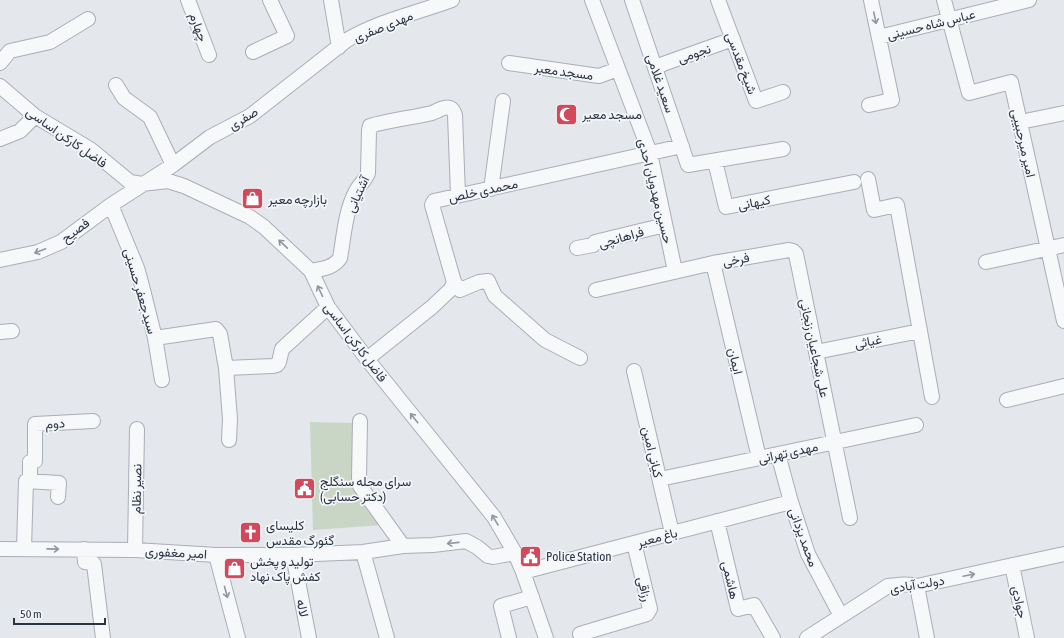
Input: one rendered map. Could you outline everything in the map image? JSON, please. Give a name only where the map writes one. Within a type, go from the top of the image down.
[{"type":"street","name":"چهارم","points":[[188,0],[209,55]]},
{"type":"street","points":[[253,52],[287,36],[270,0]]},
{"type":"street","points":[[331,0],[339,47]]},
{"type":"street","name":"مهدی صفری","points":[[339,47],[356,35],[395,19],[452,0]]},
{"type":"street","name":"حسین مهدویان احدی","points":[[592,0],[650,153],[675,272]]},
{"type":"street","name":"سعید غلامی","points":[[632,0],[688,165],[715,161]]},
{"type":"street","name":"شیخ مقدسی","points":[[718,0],[756,101],[783,92]]},
{"type":"street","points":[[869,105],[892,100],[880,37],[871,0]]},
{"type":"street","points":[[944,0],[948,20]]},
{"type":"street","name":"عباس شاه حسینی","points":[[880,37],[1029,0]]},
{"type":"street","points":[[0,63],[10,51],[50,42],[88,19]]},
{"type":"street","name":"امیر میرحبیبی","points":[[948,20],[969,93],[1011,82],[1064,321]]},
{"type":"street","name":"نجومی","points":[[656,68],[663,64],[733,39]]},
{"type":"street","name":"صفری","points":[[142,184],[172,165],[210,137],[250,116],[339,47]]},
{"type":"street","name":"مسجد معبر","points":[[509,63],[599,76],[618,69]]},
{"type":"street","points":[[116,85],[124,98],[150,117],[172,165]]},
{"type":"street","name":"فاضل کارکن اساسی","points":[[0,86],[35,116],[90,149],[130,182],[142,184],[168,181],[184,186],[250,218],[264,227],[310,271],[328,307],[367,359],[488,509],[515,553],[546,638]]},
{"type":"street","points":[[491,189],[504,101]]},
{"type":"street","name":"آشتیانی","points":[[310,271],[331,266],[340,258],[347,215],[356,190],[366,178],[368,173],[370,126],[450,108],[455,115],[458,195]]},
{"type":"street","points":[[1020,122],[1064,113]]},
{"type":"street","points":[[0,139],[20,131],[35,116]]},
{"type":"street","name":"محمدی خلص","points":[[454,282],[432,205],[437,199],[491,189],[682,146]]},
{"type":"street","points":[[715,161],[783,149]]},
{"type":"street","name":"کیهانی","points":[[715,161],[726,207],[861,180],[874,210],[897,205],[920,331]]},
{"type":"street","name":"فصیح","points":[[0,260],[38,252],[60,242],[142,184]]},
{"type":"street","name":"سیدجعفر حسینی","points":[[111,205],[137,268],[155,338],[162,380]]},
{"type":"street","name":"فراهانچی","points":[[576,248],[593,245],[596,242],[665,225]]},
{"type":"street","points":[[986,262],[1064,245]]},
{"type":"street","name":"فرخی","points":[[596,290],[713,263],[789,250],[796,254]]},
{"type":"street","name":"علی شجاعیان زنجانی","points":[[796,254],[850,518]]},
{"type":"street","name":"ایمان","points":[[713,263],[759,458]]},
{"type":"street","points":[[367,359],[442,298],[451,289],[454,282],[460,290],[479,282],[488,281],[495,296],[545,340],[580,358]]},
{"type":"street","points":[[226,368],[277,365],[280,362],[282,349],[328,307]]},
{"type":"street","points":[[155,338],[216,329],[220,334],[226,368],[230,419],[228,440]]},
{"type":"street","points":[[920,331],[932,397]]},
{"type":"street","name":"غیاثی","points":[[816,352],[920,331]]},
{"type":"street","name":"کیانی امین","points":[[634,371],[672,533]]},
{"type":"street","points":[[1007,400],[1064,386]]},
{"type":"street","name":"دوم","points":[[28,482],[30,462],[35,461],[35,424],[93,421]]},
{"type":"street","points":[[360,421],[360,486],[403,546]]},
{"type":"street","name":"مهدی تهرانی","points":[[660,479],[916,425]]},
{"type":"street","name":"نصیر نظام","points":[[135,550],[137,429]]},
{"type":"street","name":"محمد یزدانی","points":[[778,454],[791,502],[808,554],[841,616]]},
{"type":"street","points":[[24,548],[28,482],[59,483],[58,497]]},
{"type":"street","name":"باغ معیر","points":[[523,572],[791,502]]},
{"type":"street","name":"هاشمی","points":[[717,521],[738,609],[754,605],[773,638]]},
{"type":"street","name":"امیر مغفوری","points":[[0,549],[135,550],[216,555],[293,555],[363,552],[403,546],[433,545],[466,541],[477,547],[488,556],[493,557],[515,553]]},
{"type":"street","name":"رزاقی","points":[[580,634],[642,615],[649,611],[650,608],[634,543]]},
{"type":"street","points":[[84,549],[85,562],[93,562],[94,564],[103,638]]},
{"type":"street","points":[[363,552],[387,638]]},
{"type":"street","name":"دولت آبادی","points":[[807,638],[888,586],[907,584],[917,586],[1064,554]]},
{"type":"street","points":[[216,555],[238,638]]},
{"type":"street","name":"لاله","points":[[293,555],[309,638]]},
{"type":"street","name":"جوادی","points":[[1012,565],[1027,638]]},
{"type":"street","points":[[917,586],[927,638]]},
{"type":"street","points":[[510,638],[501,606],[532,598]]},
{"type":"green space","points":[[310,422],[353,423],[354,489],[383,525],[313,530]]},
{"type":"place","name":"مسجد معیر","points":[[566,114]]},
{"type":"place","name":"بازارچه معیر","points":[[252,199]]},
{"type":"place","name":"سرای محله سنگلج (دکتر حسابی)","points":[[304,488]]},
{"type":"place","name":"کلیسای گئورگ مقدس","points":[[250,532]]},
{"type":"place","name":"Police Station","points":[[531,556]]},
{"type":"place","name":"تولید و پخش کفش پاک نهاد","points":[[235,568]]}]
